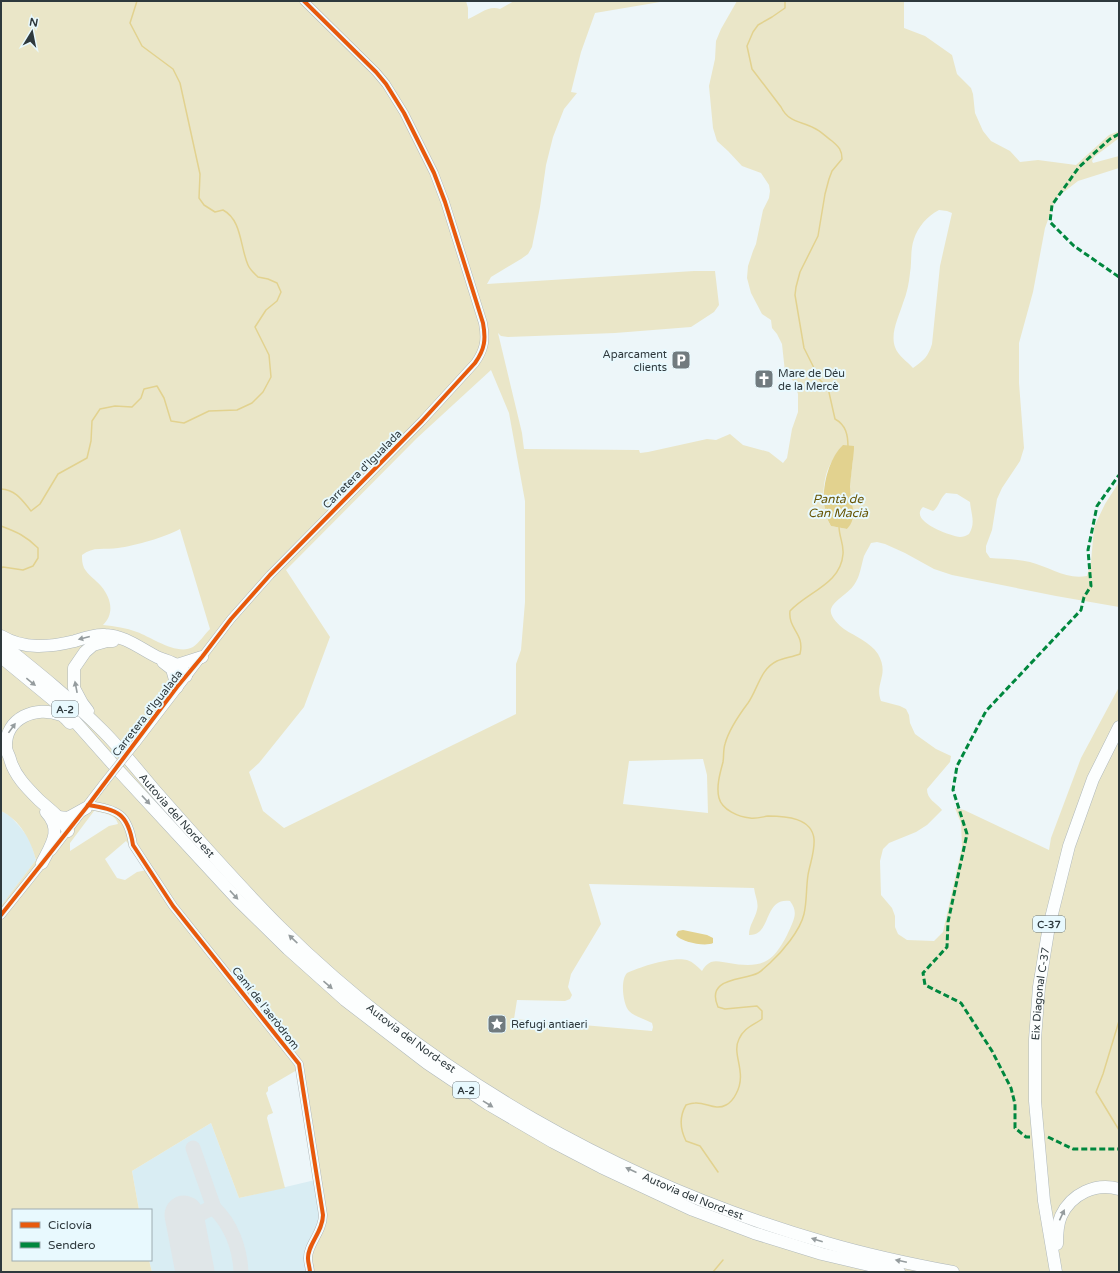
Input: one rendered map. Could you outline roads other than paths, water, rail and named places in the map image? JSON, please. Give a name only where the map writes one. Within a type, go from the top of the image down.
[{"type":"highway","points":[[1,636],[8,640],[36,647],[56,646],[102,634],[121,637],[184,671],[186,676]]},
{"type":"highway","points":[[103,731],[82,703],[74,688],[74,668],[85,652],[93,646],[107,641],[134,644]]},
{"type":"highway","name":"Autovia del Nord-est","points":[[1,643],[44,677],[103,731],[247,894],[317,962],[363,1001],[474,1082],[579,1144],[625,1168],[695,1198],[765,1224],[828,1243],[892,1260],[952,1272]]},
{"type":"highway","name":"Autovia del Nord-est","points":[[1,657],[63,708],[119,771],[239,900],[288,949],[351,1005],[426,1063],[481,1100],[516,1121],[601,1167],[687,1207],[754,1233],[822,1254],[899,1272]]},
{"type":"highway","points":[[175,667],[202,657]]},
{"type":"highway","points":[[175,667],[177,687]]},
{"type":"highway","points":[[42,863],[54,838],[56,821],[20,780],[12,768],[6,748],[9,731],[23,715],[43,711],[62,715],[119,771]]},
{"type":"highway","name":"Eix Diagonal C-37","points":[[1056,1269],[1044,1201],[1034,1101],[1035,1038],[1039,987],[1048,926],[1069,846],[1093,779],[1119,727]]},
{"type":"highway","points":[[1,758],[14,780],[51,817],[56,821],[64,823],[68,831]]},
{"type":"highway","points":[[56,821],[68,818],[87,806]]},
{"type":"highway","points":[[1056,1269],[1058,1259],[1058,1223],[1060,1217],[1070,1202],[1078,1196],[1095,1188],[1108,1187],[1119,1189]]},
{"type":"highway","points":[[822,1254],[865,1272]]},
{"type":"street","name":"Carretera d'Igualada","points":[[1,915],[68,831],[230,619],[270,575],[422,421],[481,355],[485,335],[481,316],[445,202],[434,173],[404,113],[386,84],[376,72],[304,1]]},
{"type":"street","name":"Camí de l'aeròdrom","points":[[87,806],[109,809],[125,818],[131,834],[133,845],[173,906],[299,1064],[323,1215],[322,1225],[309,1252],[308,1258],[310,1272]]},
{"type":"water","name":"Pantà de Can Macià","points":[[843,445],[854,446],[850,487],[853,519],[847,529],[831,526],[824,507],[825,484],[828,473],[837,452]]},
{"type":"water","points":[[683,930],[707,935],[713,938],[713,943],[699,944],[683,940],[676,935],[678,931]]},
{"type":"waterway","points":[[1,489],[11,491],[22,499],[31,511],[40,504],[58,474],[87,458],[91,441],[92,421],[100,409],[115,406],[132,407],[141,398],[144,389],[157,386],[164,398],[171,421],[184,423],[209,411],[237,410],[252,403],[263,392],[271,377],[269,355],[255,327],[266,310],[277,301],[281,292],[277,283],[258,277],[250,269],[245,258],[240,234],[234,220],[229,214],[223,210],[215,212],[204,205],[199,198],[200,174],[180,83],[173,69],[142,46],[130,23],[137,1]]},
{"type":"waterway","points":[[785,1],[785,8],[758,25],[747,46],[752,69],[784,112],[792,119],[819,131],[840,149],[842,159],[832,171],[829,179],[818,236],[800,272],[795,295],[804,348],[817,377],[828,388],[835,419],[842,424],[846,431],[848,447]]},
{"type":"waterway","points":[[1,526],[21,535],[38,548],[38,558],[33,566],[23,570],[1,568]]},
{"type":"waterway","points":[[718,1172],[700,1146],[686,1141],[682,1132],[682,1114],[686,1105],[688,1104],[699,1103],[714,1107],[722,1107],[733,1099],[739,1086],[740,1078],[737,1045],[741,1035],[762,1019],[762,1011],[757,1006],[725,1009],[718,1007],[715,997],[717,990],[721,985],[735,979],[751,976],[760,972],[780,953],[795,934],[804,914],[808,875],[814,844],[812,832],[803,822],[775,816],[754,818],[746,817],[736,814],[724,806],[719,798],[718,789],[723,762],[724,746],[738,717],[751,698],[767,669],[777,661],[800,654],[801,647],[799,636],[791,623],[790,611],[797,604],[822,587],[836,573],[841,564],[843,554],[839,526]]},
{"type":"waterway","points":[[1119,1021],[1096,1092],[1119,1130]]},
{"type":"waterway","points":[[713,1272],[723,1260]]},
{"type":"place","name":"Aparcament clients","points":[[681,360]]},
{"type":"place","name":"Mare de Déu de la Mercè","points":[[764,379]]},
{"type":"place","name":"Refugi antiaeri","points":[[497,1024]]}]
